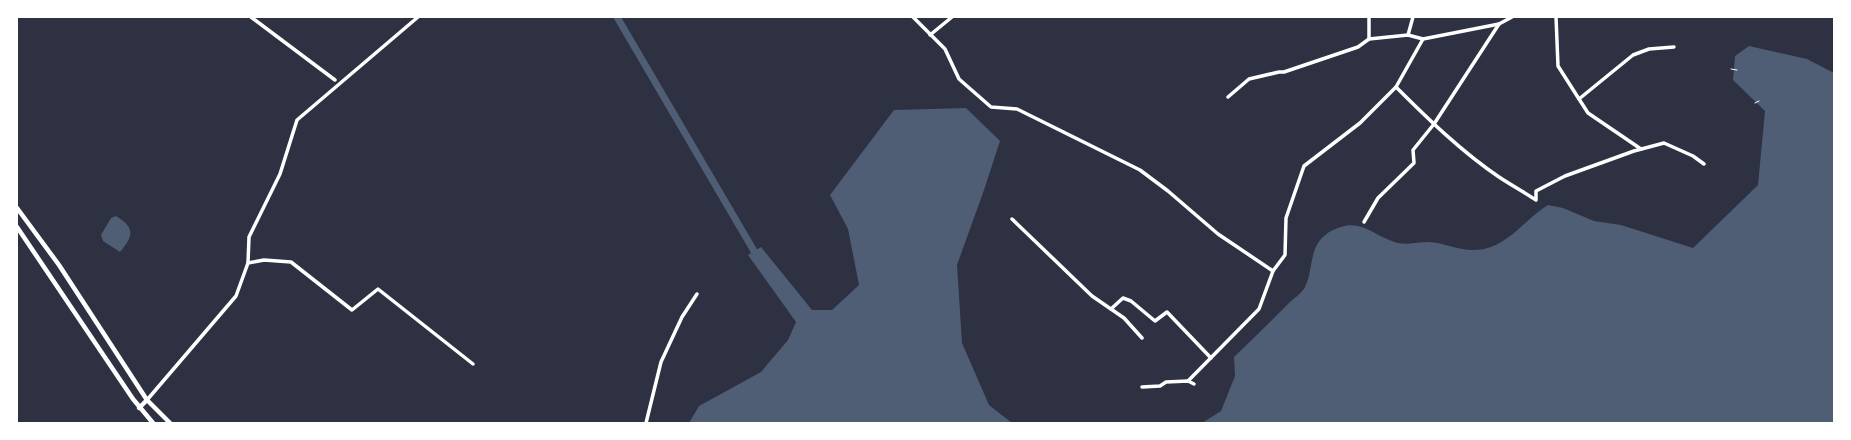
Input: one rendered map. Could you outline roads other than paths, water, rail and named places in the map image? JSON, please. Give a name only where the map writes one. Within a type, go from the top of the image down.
[{"type":"main road","points":[[17,208],[59,265],[147,400],[170,423]]},
{"type":"main road","points":[[17,227],[140,408],[153,423]]},
{"type":"main road","points":[[140,408],[147,400]]},
{"type":"street","points":[[250,17],[335,80]]},
{"type":"street","points":[[147,400],[236,296],[248,264],[249,237],[280,174],[297,120],[418,17]]},
{"type":"street","points":[[913,17],[945,49],[959,79],[991,107],[1017,109],[1140,170],[1168,191],[1218,234],[1273,272]]},
{"type":"street","points":[[930,35],[952,17]]},
{"type":"street","points":[[1369,17],[1369,39]]},
{"type":"street","points":[[1408,35],[1413,17]]},
{"type":"street","points":[[1228,97],[1249,79],[1284,72],[1358,47],[1369,39],[1408,35],[1423,39],[1499,24],[1512,17]]},
{"type":"street","points":[[1556,17],[1558,66],[1588,113],[1641,149]]},
{"type":"street","points":[[1364,222],[1378,198],[1414,162],[1413,150],[1434,124],[1499,24]]},
{"type":"street","points":[[1188,381],[1259,309],[1273,272],[1285,255],[1286,218],[1304,166],[1360,123],[1396,87],[1423,39]]},
{"type":"street","points":[[1579,99],[1633,55],[1649,49],[1674,47]]},
{"type":"street","points":[[1396,87],[1434,124],[1498,177],[1536,200],[1536,191],[1565,176],[1641,149],[1664,143],[1693,156],[1704,164]]},
{"type":"street","points":[[1012,219],[1092,296],[1124,318],[1142,338]]},
{"type":"street","points":[[248,264],[264,260],[291,262],[352,310],[378,289],[473,364]]},
{"type":"street","points":[[646,423],[661,362],[682,317],[697,294]]},
{"type":"street","points":[[1111,309],[1123,298],[1131,301],[1155,321],[1167,312],[1211,358]]},
{"type":"street","points":[[1142,387],[1160,386],[1166,382],[1188,381],[1194,384]]},
{"type":"water","points":[[1749,46],[1807,59],[1834,73],[1834,423],[1202,423],[1221,411],[1235,376],[1234,357],[1302,291],[1308,279],[1315,248],[1319,241],[1333,230],[1343,226],[1359,226],[1398,243],[1405,244],[1428,242],[1461,249],[1476,250],[1494,246],[1510,236],[1548,205],[1563,208],[1594,221],[1621,225],[1693,248],[1758,185],[1765,111],[1733,80],[1735,56]]},
{"type":"water","points":[[966,108],[1000,141],[957,265],[962,343],[989,405],[1012,423],[689,423],[699,406],[761,372],[788,340],[796,322],[748,255],[761,247],[812,310],[832,310],[859,285],[848,229],[830,195],[894,110]]},
{"type":"water","points":[[116,216],[127,224],[130,232],[128,241],[120,252],[103,241],[101,235],[111,218]]},
{"type":"waterway","points":[[617,17],[754,251]]}]
